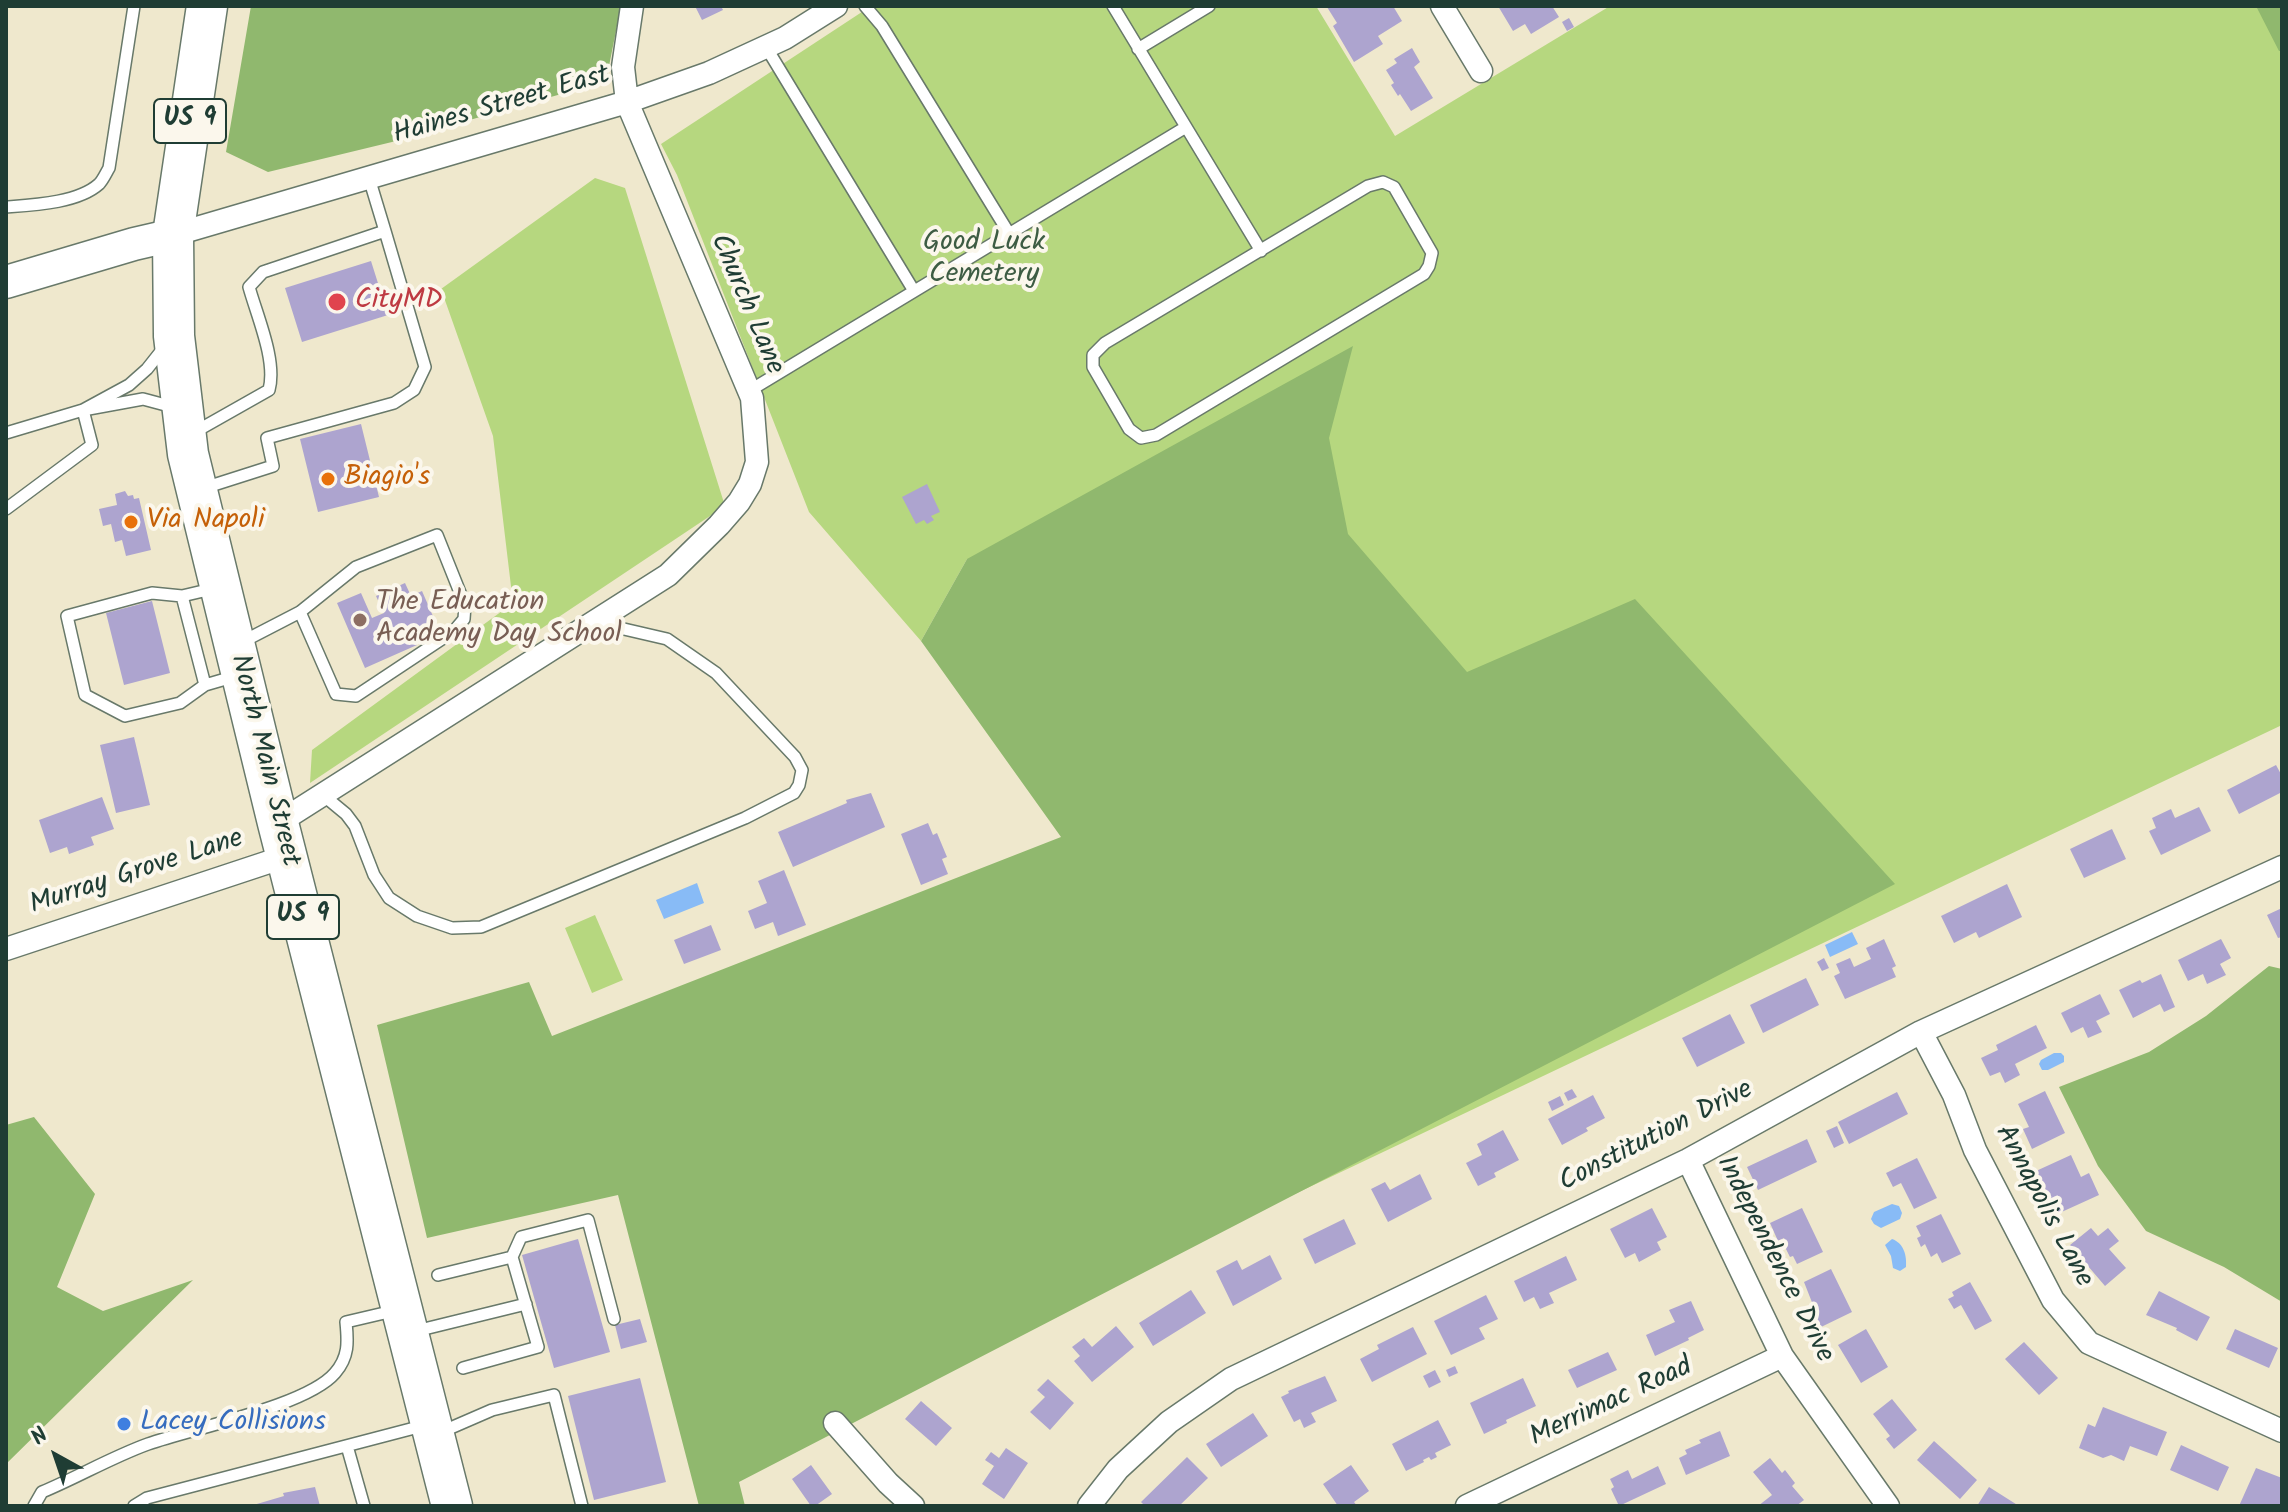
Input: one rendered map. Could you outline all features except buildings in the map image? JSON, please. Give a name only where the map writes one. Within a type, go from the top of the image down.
[{"type":"highway","name":"North Main Street","points":[[207,6],[173,235],[174,336],[184,423],[196,490],[220,587],[227,668],[283,840],[452,1506]]},
{"type":"street","name":"Church Lane","points":[[283,840],[323,795],[668,575],[739,502],[750,484],[757,462],[752,398],[627,102],[623,67],[632,6]]},
{"type":"street","name":"Haines Street East","points":[[173,235],[627,102],[709,73],[766,47],[836,6]]},
{"type":"street","points":[[1442,6],[1481,71]]},
{"type":"street","points":[[6,282],[173,235]]},
{"type":"street","name":"Murray Grove Lane","points":[[6,949],[283,840]]},
{"type":"street","name":"Constitution Drive","points":[[1089,1506],[1118,1469],[1169,1422],[1231,1379],[1688,1160],[1921,1032],[2282,867]]},
{"type":"street","name":"Annapolis Lane","points":[[1921,1032],[1954,1095],[1975,1150],[2053,1300],[2089,1343],[2282,1431]]},
{"type":"street","name":"Independence Drive","points":[[1688,1160],[1782,1356],[1888,1506]]},
{"type":"street","name":"Merrimac Road","points":[[1467,1506],[1782,1356]]},
{"type":"street","points":[[835,1423],[888,1483],[913,1506]]},
{"type":"lane","points":[[6,207],[44,204],[85,193],[101,183],[109,168],[134,6]]},
{"type":"lane","points":[[865,6],[882,26],[1010,235]]},
{"type":"lane","points":[[1113,6],[1261,251]]},
{"type":"lane","points":[[1138,49],[1209,6]]},
{"type":"lane","points":[[766,47],[914,291]]},
{"type":"lane","points":[[749,391],[1186,127]]},
{"type":"lane","points":[[196,490],[273,466],[267,438],[394,403],[414,390],[425,367],[369,178]]},
{"type":"lane","points":[[1383,182],[1394,187],[1432,253],[1424,274],[1156,435],[1141,438],[1129,429],[1093,367],[1093,355],[1105,343],[1261,251],[1368,186],[1383,182]]},
{"type":"lane","points":[[6,433],[83,410],[143,399],[184,423],[269,390],[272,379],[268,356],[249,287],[263,272],[385,231]]},
{"type":"lane","points":[[83,410],[129,385],[147,369],[174,336]]},
{"type":"lane","points":[[6,509],[92,445],[83,410]]},
{"type":"lane","points":[[220,587],[182,596],[152,593],[67,616],[85,695],[125,716],[180,703],[356,567],[437,535],[465,605],[464,619],[454,631],[356,696],[336,694],[300,612]]},
{"type":"lane","points":[[182,596],[227,668]]},
{"type":"lane","points":[[323,795],[355,826],[374,875],[389,898],[417,916],[452,928],[481,927],[745,818],[794,793],[802,770],[795,757],[716,673],[667,639],[594,622]]},
{"type":"lane","points":[[463,1368],[538,1347],[512,1257],[521,1237],[588,1220],[614,1319]]},
{"type":"lane","points":[[438,1275],[512,1257]]},
{"type":"lane","points":[[34,1506],[42,1492],[132,1450],[289,1401],[318,1388],[335,1374],[348,1348],[346,1322],[405,1321],[526,1304]]},
{"type":"lane","points":[[134,1506],[147,1498],[347,1446],[432,1430],[492,1410],[554,1395],[582,1506]]},
{"type":"lane","points":[[347,1446],[364,1506]]},
{"type":"green space","points":[[251,6],[621,6],[607,76],[586,87],[392,142],[268,172],[226,152]]},
{"type":"green space","name":"Good Luck Cemetery","points":[[871,6],[1316,6],[1395,136],[1610,6],[2282,6],[2282,725],[1240,1220],[967,559],[921,641],[809,512],[677,175],[661,144]]},
{"type":"green space","points":[[2256,6],[2282,6],[2282,51],[2279,51]]},
{"type":"green space","points":[[595,178],[625,188],[725,506],[310,783],[312,750],[513,603],[493,436],[441,289]]},
{"type":"green space","points":[[1353,346],[1329,438],[1348,534],[1467,672],[1635,599],[1895,884],[739,1482],[745,1506],[699,1506],[618,1195],[427,1238],[377,1025],[529,982],[552,1036],[1061,837],[921,641],[967,559]]},
{"type":"green space","points":[[595,915],[623,980],[592,993],[565,928]]},
{"type":"green space","points":[[2269,966],[2282,969],[2282,1302],[2224,1267],[2146,1231],[2098,1166],[2059,1087],[2149,1052],[2206,1016]]},
{"type":"green space","points":[[34,1117],[95,1194],[57,1287],[103,1311],[193,1280],[6,1464],[6,1125]]},
{"type":"water","points":[[697,883],[704,903],[664,919],[656,900]]},
{"type":"water","points":[[1852,932],[1858,944],[1830,957],[1825,945]]},
{"type":"water","points":[[2061,1053],[2064,1062],[2042,1070],[2041,1060]]},
{"type":"water","points":[[1892,1204],[1899,1206],[1902,1213],[1900,1219],[1881,1228],[1874,1224],[1871,1219],[1874,1212]]},
{"type":"water","points":[[1892,1239],[1905,1254],[1906,1267],[1900,1271],[1893,1268],[1885,1245]]},
{"type":"place","name":"CityMD","points":[[337,302]]},
{"type":"place","name":"Biagio's","points":[[328,479]]},
{"type":"place","name":"Via Napoli","points":[[131,522]]},
{"type":"place","name":"The Education Academy Day School","points":[[360,620]]},
{"type":"place","name":"Lacey Collisions","points":[[124,1424]]}]
